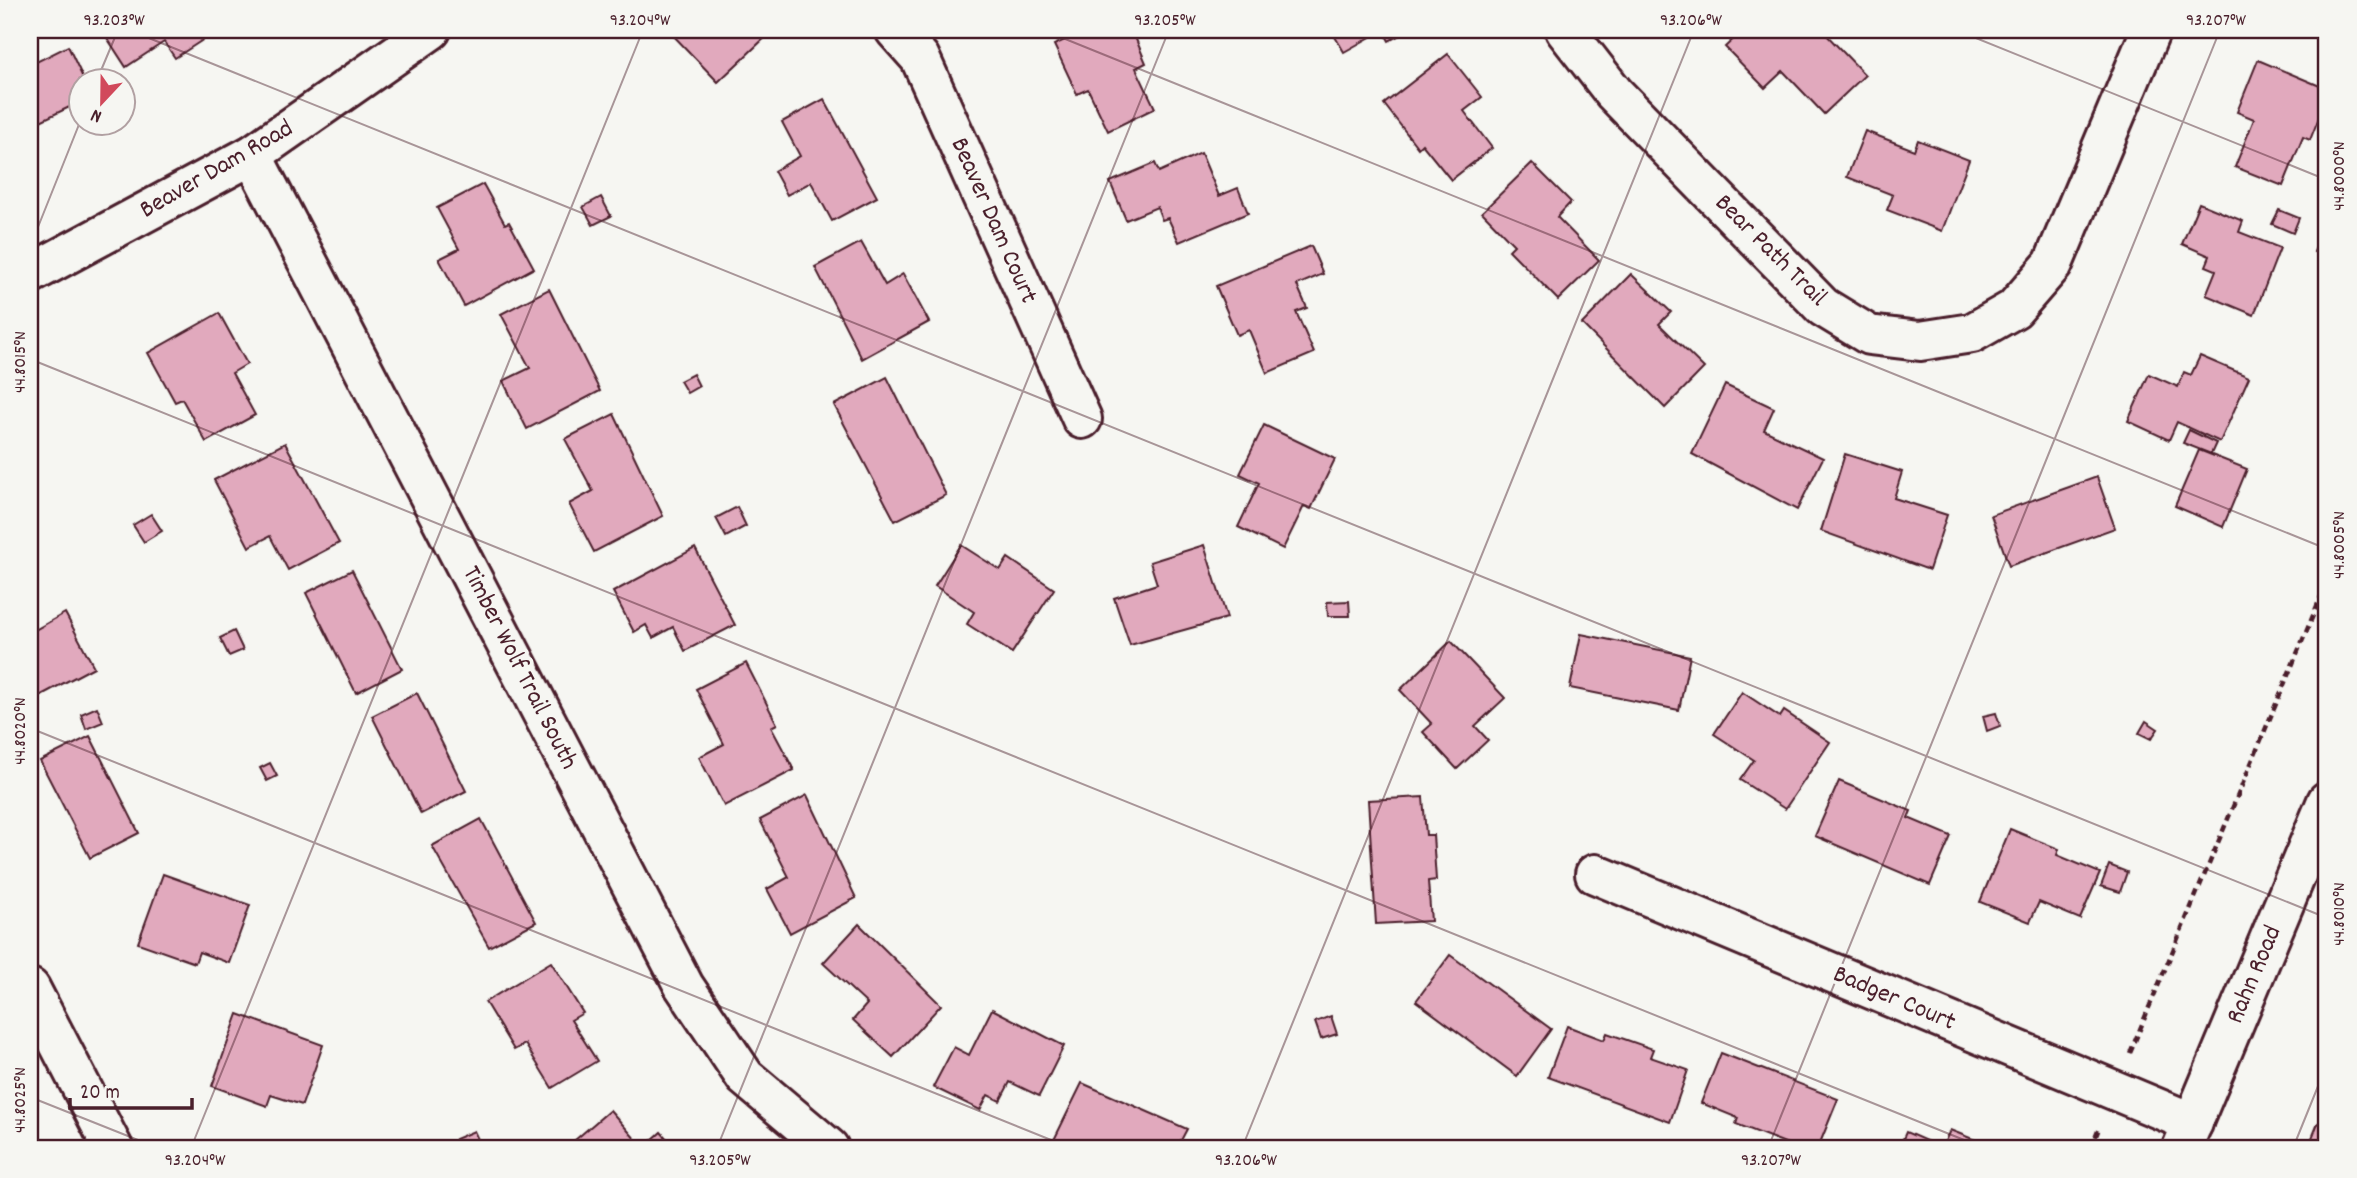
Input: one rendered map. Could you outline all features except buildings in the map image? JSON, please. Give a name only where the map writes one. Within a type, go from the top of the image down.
[{"type":"street","name":"Beaver Dam Road","points":[[30,274],[252,155],[431,30]]},
{"type":"street","name":"Beaver Dam Court","points":[[895,30],[920,58],[1082,419]]},
{"type":"street","name":"Bear Path Trail","points":[[1565,30],[1614,93],[1823,307],[1869,335],[1920,341],[1972,333],[2014,309],[2053,264],[2151,30]]},
{"type":"street","name":"Timber Wolf Trail South","points":[[252,155],[684,986],[745,1077],[829,1148]]},
{"type":"street","name":"Rahn Road","points":[[2188,1136],[2327,801]]},
{"type":"street","name":"Badger Court","points":[[1595,874],[2115,1091],[2188,1136]]},
{"type":"street","points":[[31,992],[113,1148]]},
{"type":"path","points":[[2091,1148],[2327,582]]}]
